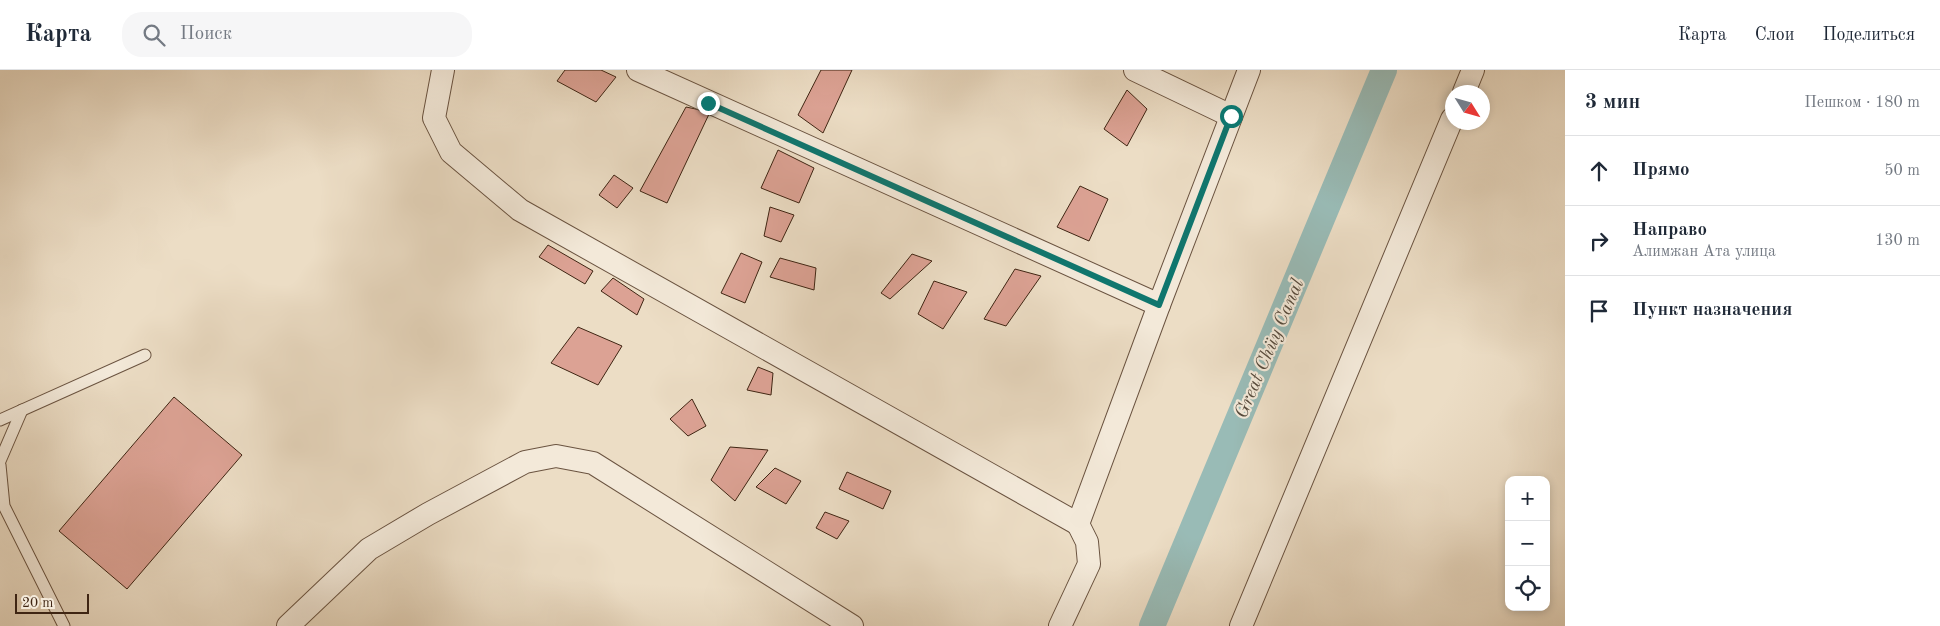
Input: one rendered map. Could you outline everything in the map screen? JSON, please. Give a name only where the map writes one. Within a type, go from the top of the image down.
[{"type":"street","points":[[443,70],[434,118],[451,152],[520,210],[1078,524],[1088,542],[1089,564],[1060,626]]},
{"type":"street","points":[[638,70],[1159,305]]},
{"type":"street","points":[[1134,70],[1231,116]]},
{"type":"street","points":[[1078,524],[1249,70]]},
{"type":"street","points":[[1467,85],[1473,70]]},
{"type":"street","points":[[1241,626],[1447,130]]},
{"type":"street","points":[[288,626],[369,549],[428,514],[525,462],[556,456],[593,463],[852,626]]},
{"type":"lane","points":[[0,420],[144,355]]},
{"type":"lane","points":[[0,461],[22,410]]},
{"type":"lane","points":[[0,465],[4,506],[64,626]]},
{"type":"building","points":[[565,70],[601,70],[616,77],[596,102],[557,81]]},
{"type":"building","points":[[821,70],[852,70],[823,133],[798,115]]},
{"type":"building","points":[[1127,90],[1147,109],[1127,146],[1104,129]]},
{"type":"building","points":[[686,107],[710,112],[667,203],[640,191]]},
{"type":"building","points":[[778,150],[814,168],[799,203],[761,188]]},
{"type":"building","points":[[614,175],[633,188],[617,208],[599,195]]},
{"type":"building","points":[[1080,186],[1108,199],[1089,241],[1057,227]]},
{"type":"building","points":[[770,207],[794,215],[781,242],[764,236]]},
{"type":"building","points":[[548,245],[593,271],[585,284],[539,257]]},
{"type":"building","points":[[741,253],[762,262],[745,303],[721,293]]},
{"type":"building","points":[[912,254],[932,261],[890,299],[881,293]]},
{"type":"building","points":[[780,258],[816,268],[814,290],[770,277]]},
{"type":"building","points":[[1015,269],[1041,276],[1006,326],[984,319]]},
{"type":"building","points":[[613,278],[644,299],[637,315],[601,291]]},
{"type":"building","points":[[934,281],[967,292],[943,329],[918,314]]},
{"type":"building","points":[[578,327],[622,346],[598,385],[551,363]]},
{"type":"building","points":[[758,367],[773,373],[771,395],[747,390]]},
{"type":"building","points":[[174,397],[242,455],[127,589],[59,531]]},
{"type":"building","points":[[692,399],[706,426],[688,436],[670,419]]},
{"type":"building","points":[[730,447],[768,450],[735,501],[711,480]]},
{"type":"building","points":[[775,468],[801,481],[786,504],[756,487]]},
{"type":"building","points":[[847,472],[891,491],[883,509],[839,489]]},
{"type":"building","points":[[825,512],[849,521],[837,539],[816,528]]},
{"type":"waterway","name":"Great Chüy Canal","points":[[1152,626],[1384,70]]},
{"type":"route","points":[[708,103],[1159,305],[1231,116]]}]
